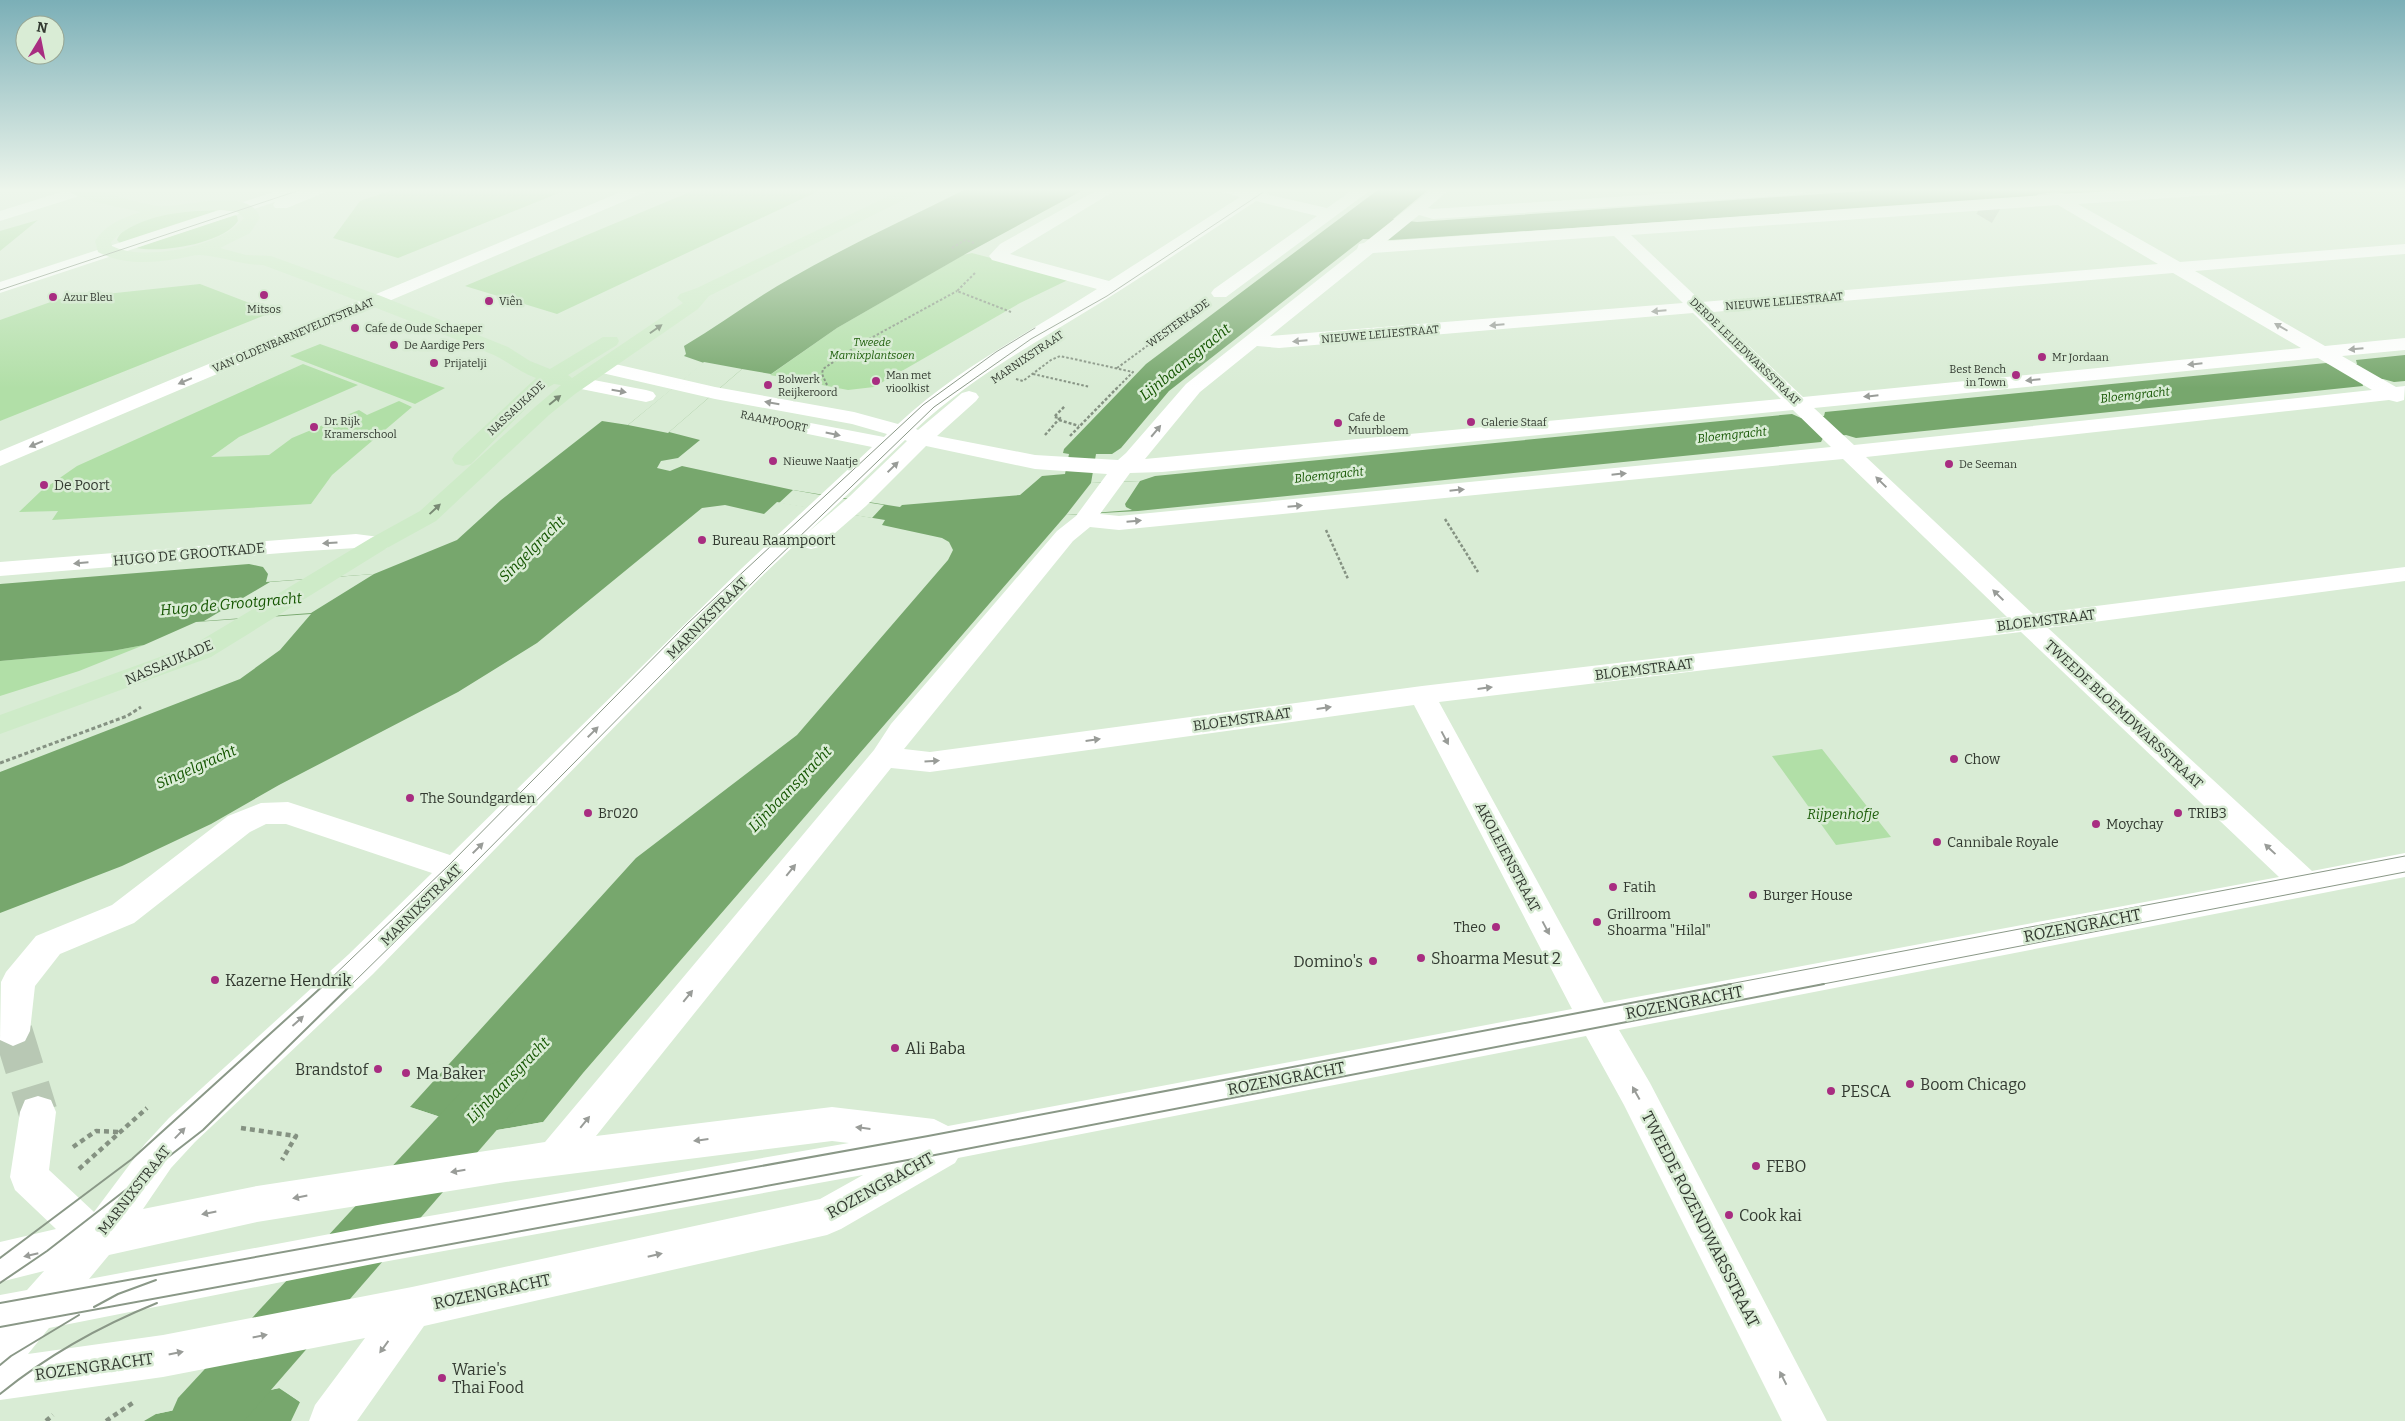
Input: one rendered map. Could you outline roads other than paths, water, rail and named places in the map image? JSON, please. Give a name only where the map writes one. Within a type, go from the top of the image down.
[{"type":"main road","points":[[131,256],[166,255]]},
{"type":"main road","points":[[226,255],[245,260],[265,260],[375,300],[501,351],[515,362],[550,376],[578,383]]},
{"type":"main road","points":[[263,255],[265,260]]},
{"type":"main road","name":"NASSAUKADE","points":[[379,543],[532,391],[550,376],[676,302],[703,292],[779,255]]},
{"type":"main road","name":"NASSAUKADE","points":[[0,725],[202,651],[379,543],[428,516],[542,411],[578,383],[692,305],[703,292]]},
{"type":"main road","points":[[501,351],[548,355],[602,367]]},
{"type":"street","points":[[0,279],[76,255]]},
{"type":"street","points":[[0,288],[82,255]]},
{"type":"street","name":"VAN OLDENBARNEVELDTSTRAAT","points":[[0,459],[482,255]]},
{"type":"street","points":[[999,255],[1112,287]]},
{"type":"street","name":"MARNIXSTRAAT","points":[[0,1355],[13,1313],[96,1240],[158,1156],[182,1130],[361,964],[751,573],[792,558],[894,437],[942,396],[1002,354],[1161,255]]},
{"type":"street","name":"WESTERKADE","points":[[1220,293],[1272,255]]},
{"type":"street","points":[[554,1160],[884,757],[901,731],[1065,536],[1087,517],[1117,475],[1134,458],[1193,388],[1356,255]]},
{"type":"street","name":"DERDE LELIEDWARSSTRAAT","points":[[1644,255],[1843,446]]},
{"type":"street","points":[[2158,255],[2329,356],[2395,392]]},
{"type":"street","name":"NIEUWE LELIESTRAAT","points":[[1252,340],[1280,342],[2325,255]]},
{"type":"street","points":[[0,298],[131,256]]},
{"type":"street","name":"MARNIXSTRAAT","points":[[838,505],[922,439],[976,392],[1045,344],[1102,308],[1112,287]]},
{"type":"street","points":[[894,437],[922,439],[1035,462],[1094,466],[1117,475],[1182,463],[1803,407],[2329,356],[2405,344]]},
{"type":"street","name":"RAAMPOORT","points":[[602,367],[677,385],[707,399],[894,437]]},
{"type":"street","name":"RAAMPOORT","points":[[578,383],[660,398],[707,399],[854,418],[894,437]]},
{"type":"street","points":[[1087,517],[1119,522],[1314,504],[1429,493],[1843,446],[2395,392]]},
{"type":"street","name":"TWEEDE BLOEMDWARSSTRAAT","points":[[1843,446],[2027,623],[2305,882]]},
{"type":"street","name":"HUGO DE GROOTKADE","points":[[0,569],[306,544],[356,541],[379,543]]},
{"type":"street","name":"BLOEMSTRAAT","points":[[884,757],[930,762],[1422,695],[2027,623],[2405,574]]},
{"type":"street","name":"AKOLEIENSTRAAT","points":[[1422,695],[1594,1019]]},
{"type":"street","points":[[13,1031],[18,982],[48,945],[123,914],[229,831],[251,818],[277,812],[298,816],[457,869]]},
{"type":"street","name":"ROZENGRACHT","points":[[13,1313],[963,1140],[2305,882],[2404,866]]},
{"type":"street","name":"TWEEDE ROZENDWARSSTRAAT","points":[[1594,1019],[1637,1094],[1805,1421]]},
{"type":"street","points":[[38,1112],[29,1177],[96,1240]]},
{"type":"street","name":"ROZENGRACHT","points":[[0,1262],[170,1221],[342,1189],[506,1164],[554,1160],[832,1124],[963,1140]]},
{"type":"street","name":"ROZENGRACHT","points":[[0,1379],[163,1356],[393,1311],[827,1216],[963,1140]]},
{"type":"street","points":[[331,1421],[393,1311]]},
{"type":"water","points":[[833,255],[963,255],[837,328],[771,374],[742,369],[669,432],[700,440],[678,458],[661,461],[657,468],[670,471],[682,466],[793,490],[900,507],[902,505],[1020,495],[1042,476],[1065,474],[1069,454],[1063,453],[1064,449],[1146,364],[1291,255],[1342,255],[1169,391],[1121,448],[1112,454],[1096,454],[1091,483],[1140,481],[1155,476],[1792,414],[1801,418],[1824,416],[1825,412],[2326,363],[2336,366],[2357,364],[2356,360],[2405,355],[2405,381],[2394,382],[2383,379],[2362,381],[2363,386],[1856,438],[1846,435],[1823,438],[1821,442],[1138,511],[1066,515],[583,1073],[543,1122],[486,1132],[410,1107],[636,858],[797,735],[948,560],[953,550],[949,542],[942,538],[882,525],[885,520],[777,502],[764,514],[725,505],[702,508],[537,643],[458,692],[279,785],[211,824],[122,866],[0,913],[0,772],[240,679],[280,650],[311,614],[196,622],[144,645],[112,651],[0,661],[0,584],[249,564],[263,567],[268,574],[266,582],[374,574],[457,540],[501,500],[602,421],[628,425],[704,363],[684,356],[686,354],[684,346],[779,285]]},
{"type":"water","points":[[280,1388],[300,1402],[291,1421],[144,1421],[156,1414]]},
{"type":"waterway","name":"Lijnbaansgracht","points":[[201,1421],[503,1084]]},
{"type":"tunnel","points":[[13,1031],[38,1112]]},
{"type":"tram line","points":[[0,290],[104,255]]},
{"type":"tram line","points":[[351,985],[468,870],[768,567],[934,407],[1031,339],[1107,296],[1168,255]]},
{"type":"tram line","points":[[324,985],[448,866],[688,623],[923,405],[996,352],[1035,328]]},
{"type":"tram line","points":[[1724,985],[2405,856]]},
{"type":"tram line","points":[[1818,985],[2405,872]]},
{"type":"tram line","points":[[0,1258],[132,1159],[325,984]]},
{"type":"tram line","points":[[0,1283],[47,1251],[203,1130],[352,984]]},
{"type":"tram line","points":[[0,1303],[928,1136],[1731,984]]},
{"type":"tram line","points":[[0,1327],[935,1155],[1824,984]]},
{"type":"tram line","points":[[94,1307],[118,1294],[156,1280]]},
{"type":"tram line","points":[[0,1394],[75,1342],[115,1321],[157,1303]]},
{"type":"tram line","points":[[0,1365],[11,1356],[79,1315]]},
{"type":"place","name":"Mitsos","points":[[264,295]]},
{"type":"place","name":"Azur Bleu","points":[[53,297]]},
{"type":"place","name":"Viên","points":[[489,301]]},
{"type":"place","name":"Cafe de Oude Schaeper","points":[[355,328]]},
{"type":"place","name":"De Aardige Pers","points":[[394,345]]},
{"type":"place","name":"Mr Jordaan","points":[[2042,357]]},
{"type":"place","name":"Prijatelji","points":[[434,363]]},
{"type":"place","name":"Best Bench in Town","points":[[2016,375]]},
{"type":"place","name":"Man met vioolkist","points":[[876,381]]},
{"type":"place","name":"Bolwerk Reijkeroord","points":[[768,385]]},
{"type":"place","name":"Galerie Staaf","points":[[1471,422]]},
{"type":"place","name":"Cafe de Muurbloem","points":[[1338,423]]},
{"type":"place","name":"Dr. Rijk Kramerschool","points":[[314,427]]},
{"type":"place","name":"Nieuwe Naatje","points":[[773,461]]},
{"type":"place","name":"De Seeman","points":[[1949,464]]},
{"type":"place","name":"De Poort","points":[[44,485]]},
{"type":"place","name":"Bureau Raampoort","points":[[702,540]]},
{"type":"place","name":"Chow","points":[[1954,759]]},
{"type":"place","name":"The Soundgarden","points":[[410,798]]},
{"type":"place","name":"Br020","points":[[588,813]]},
{"type":"place","name":"TRIB3","points":[[2178,813]]},
{"type":"place","name":"Moychay","points":[[2096,824]]},
{"type":"place","name":"Cannibale Royale","points":[[1937,842]]},
{"type":"place","name":"Fatih","points":[[1613,887]]},
{"type":"place","name":"Burger House","points":[[1753,895]]},
{"type":"place","name":"Grillroom Shoarma \"Hilal\"","points":[[1597,922]]},
{"type":"place","name":"Theo","points":[[1496,927]]},
{"type":"place","name":"Shoarma Mesut 2","points":[[1421,958]]},
{"type":"place","name":"Domino's","points":[[1373,961]]},
{"type":"place","name":"Kazerne Hendrik","points":[[215,980]]},
{"type":"place","name":"Ali Baba","points":[[895,1048]]},
{"type":"place","name":"Brandstof","points":[[378,1069]]},
{"type":"place","name":"Ma Baker","points":[[406,1073]]},
{"type":"place","name":"Boom Chicago","points":[[1910,1084]]},
{"type":"place","name":"PESCA","points":[[1831,1091]]},
{"type":"place","name":"FEBO","points":[[1756,1166]]},
{"type":"place","name":"Cook kai","points":[[1729,1215]]},
{"type":"place","name":"Warie's Thai Food","points":[[442,1378]]},
{"type":"park label","name":"Tweede Marnixplantsoen","points":[[872,348]]},
{"type":"park label","name":"Rijpenhofje","points":[[1843,814]]},
{"type":"water label","name":"Bloemgracht","points":[[2135,395]]},
{"type":"water label","name":"Bloemgracht","points":[[1732,435]]},
{"type":"water label","name":"Bloemgracht","points":[[1329,475]]},
{"type":"water label","name":"Singelgracht","points":[[532,549]]},
{"type":"water label","name":"Hugo de Grootgracht","points":[[231,604]]},
{"type":"water label","name":"Singelgracht","points":[[196,767]]}]
